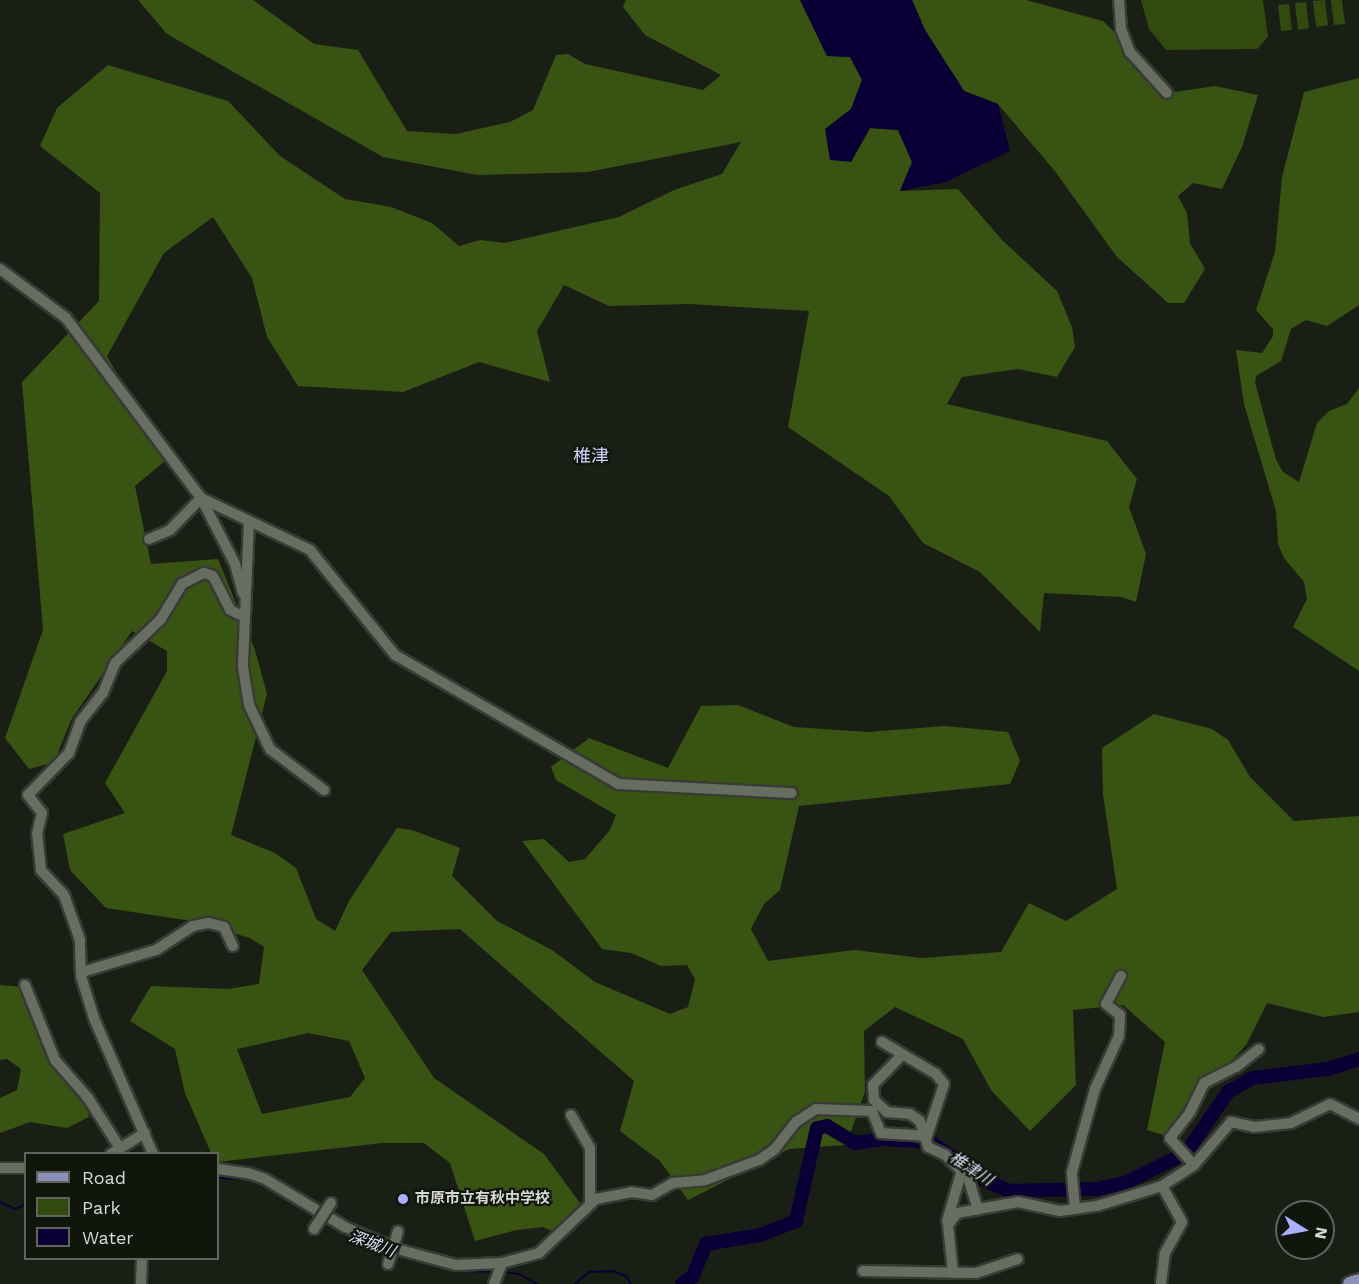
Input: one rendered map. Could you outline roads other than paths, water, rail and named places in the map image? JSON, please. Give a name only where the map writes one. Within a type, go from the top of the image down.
[{"type":"main road","points":[[1350,1284],[1359,1281]]},
{"type":"street","points":[[1119,0],[1121,28],[1130,52],[1167,93]]},
{"type":"street","points":[[0,269],[66,318],[201,498],[242,568]]},
{"type":"street","points":[[201,498],[310,550],[395,655],[618,784],[792,793]]},
{"type":"street","points":[[149,539],[170,530],[201,498]]},
{"type":"street","points":[[249,521],[242,568],[245,603],[243,667],[249,705],[270,749],[324,790]]},
{"type":"street","points":[[152,1152],[94,1018],[82,972],[81,948],[64,895],[41,870],[37,834],[42,813],[28,795],[69,753],[80,722],[103,693],[115,663],[161,619],[182,584],[204,573],[213,576],[230,610],[243,616]]},
{"type":"street","points":[[82,972],[156,950],[193,926],[209,923],[224,927],[233,946]]},
{"type":"street","points":[[1075,1209],[1072,1172],[1095,1089],[1119,1036],[1120,1015],[1107,1004],[1121,976]]},
{"type":"street","points":[[25,985],[55,1060],[88,1098],[116,1151],[145,1133]]},
{"type":"street","points":[[882,1042],[901,1056],[936,1074],[944,1084],[927,1136],[928,1147],[962,1170],[974,1189],[978,1209]]},
{"type":"street","points":[[1194,1165],[1170,1138],[1191,1112],[1204,1083],[1236,1067],[1259,1048]]},
{"type":"street","points":[[901,1056],[873,1085],[871,1092],[887,1112],[915,1116],[927,1136]]},
{"type":"street","points":[[948,1225],[957,1213],[978,1209],[1018,1202],[1060,1211],[1097,1206],[1162,1186],[1194,1165],[1230,1122],[1254,1127],[1291,1123],[1330,1104],[1359,1119]]},
{"type":"street","points":[[219,1169],[248,1173],[265,1179],[345,1227],[397,1249],[456,1265],[502,1263],[539,1253],[590,1204],[613,1194],[652,1195],[686,1179],[705,1180],[732,1173],[774,1150],[796,1122],[816,1109],[872,1111],[881,1133],[927,1136]]},
{"type":"street","points":[[571,1115],[590,1148],[590,1204]]},
{"type":"street","points":[[0,1168],[24,1168]]},
{"type":"street","points":[[953,1273],[948,1225],[962,1170]]},
{"type":"street","points":[[1161,1284],[1165,1253],[1182,1222],[1162,1186]]},
{"type":"street","points":[[314,1229],[331,1203]]},
{"type":"street","points":[[388,1264],[398,1232]]},
{"type":"street","points":[[863,1271],[976,1274],[1018,1259]]},
{"type":"street","points":[[141,1284],[142,1260]]},
{"type":"street","points":[[494,1284],[502,1263]]},
{"type":"street","points":[[976,1274],[982,1284]]},
{"type":"water","points":[[800,0],[912,0],[925,30],[964,91],[998,104],[1010,151],[946,182],[900,191],[912,162],[898,130],[870,128],[851,162],[830,160],[825,129],[851,109],[862,80],[850,57],[827,56]]},
{"type":"waterway","name":"椎津川","points":[[682,1284],[693,1276],[706,1244],[760,1235],[796,1221],[817,1128],[827,1126],[855,1143],[883,1139],[931,1142],[984,1180],[1010,1191],[1097,1189],[1125,1183],[1186,1153],[1228,1092],[1252,1078],[1328,1069],[1359,1059]]},
{"type":"waterway","name":"深城川","points":[[219,1178],[250,1179]]},
{"type":"waterway","name":"深城川","points":[[261,1183],[318,1218]]},
{"type":"waterway","name":"深城川","points":[[0,1202],[15,1209],[24,1205]]},
{"type":"waterway","name":"深城川","points":[[322,1221],[388,1252]]},
{"type":"waterway","name":"深城川","points":[[419,1260],[457,1271],[496,1272]]},
{"type":"waterway","name":"深城川","points":[[575,1284],[589,1272],[613,1271],[626,1276],[631,1284]]},
{"type":"waterway","name":"深城川","points":[[502,1272],[519,1274],[537,1284]]},
{"type":"place","name":"市原市立有秋中学校","points":[[403,1199]]},
{"type":"district","name":"椎津","points":[[591,456]]}]
